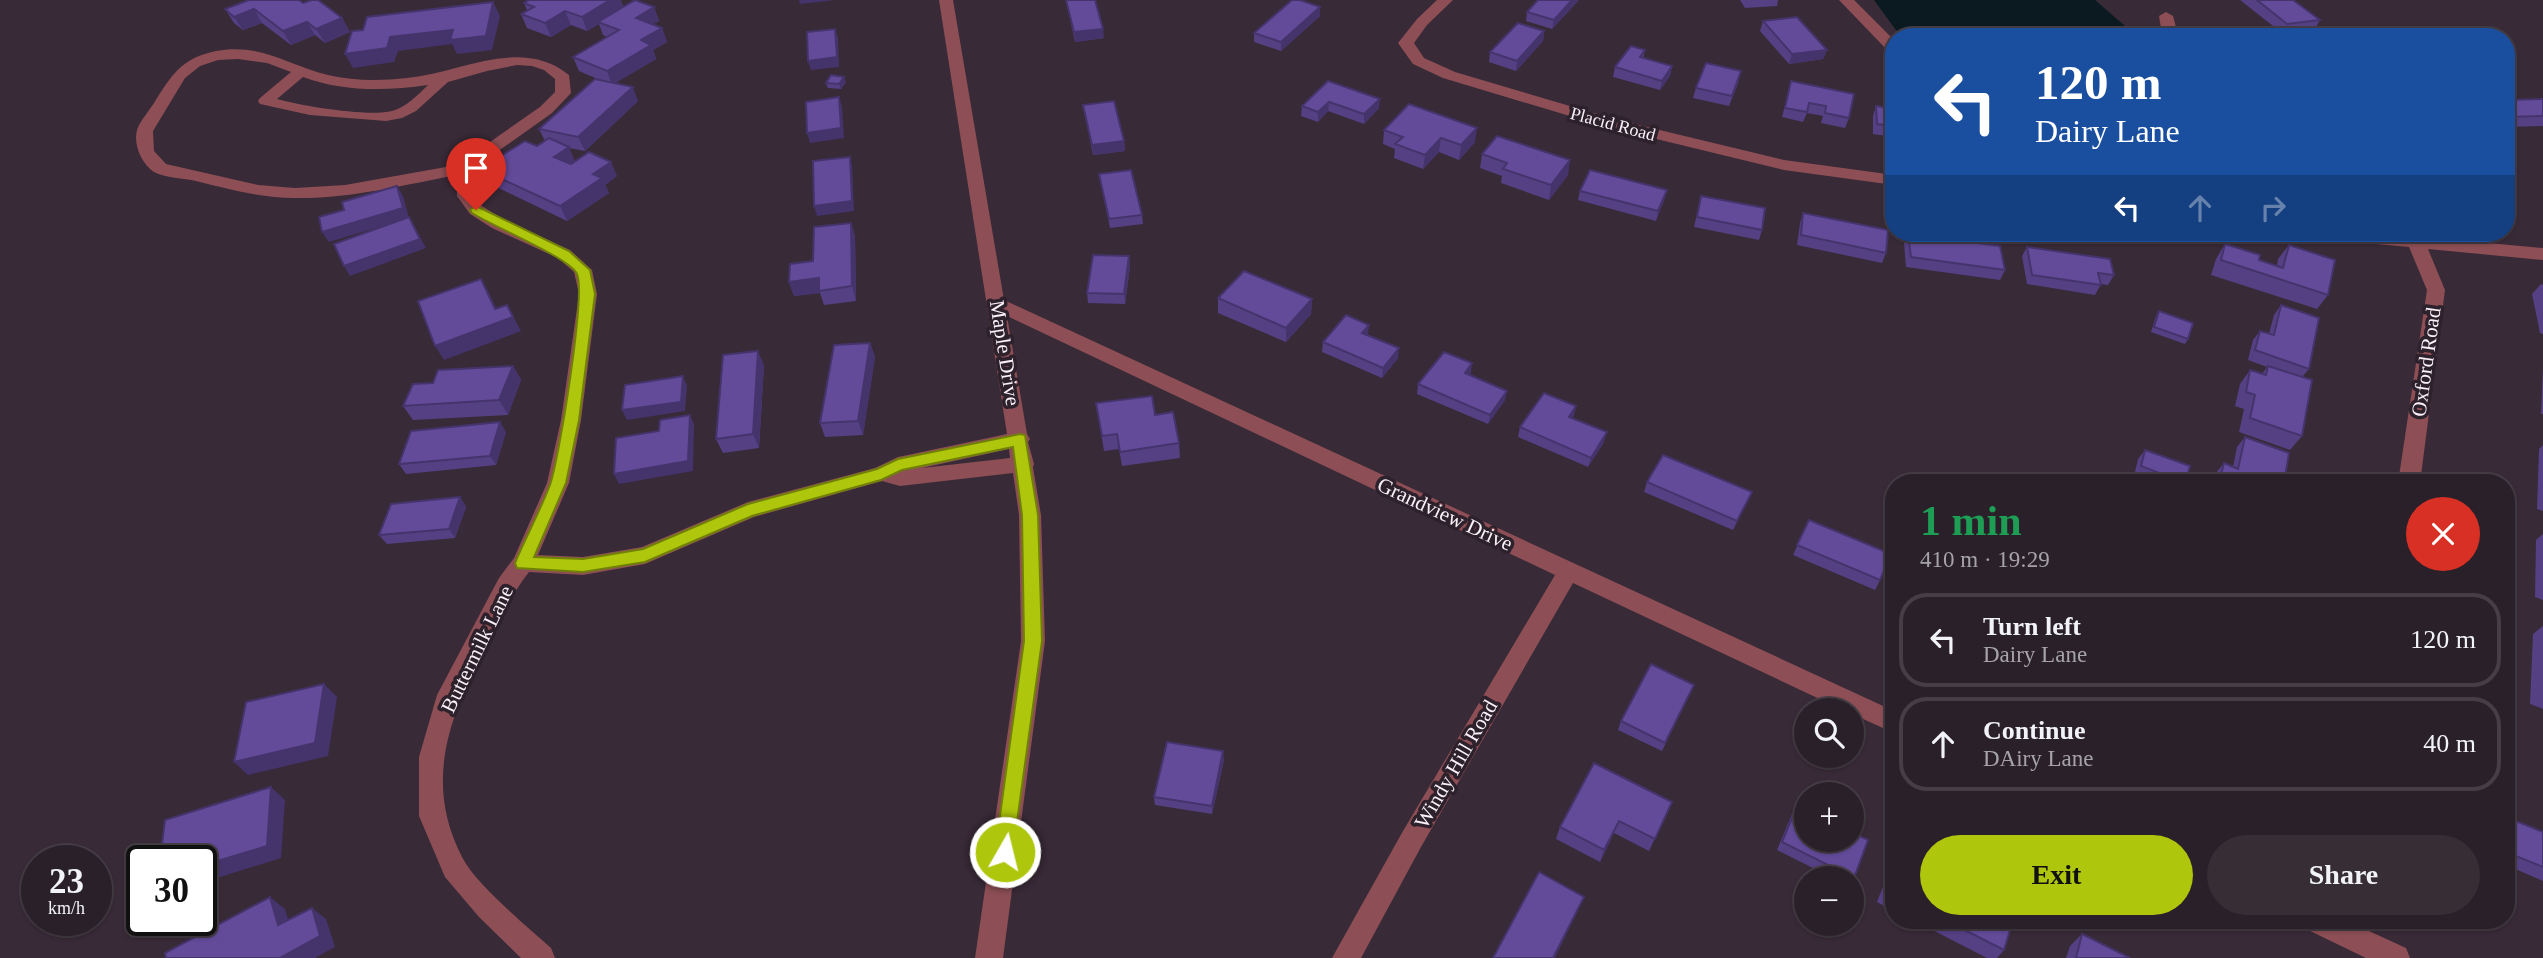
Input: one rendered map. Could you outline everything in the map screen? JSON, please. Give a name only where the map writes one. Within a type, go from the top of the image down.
[{"type":"street","name":"Maple Drive","points":[[946,0],[1020,439],[1030,515],[1033,641],[989,958]]},
{"type":"street","name":"Placid Road","points":[[1446,0],[1406,43],[1418,61],[1449,75],[1609,123],[1696,145],[1784,165],[1885,179]]},
{"type":"street","points":[[1846,0],[1885,40]]},
{"type":"street","points":[[2166,16],[2169,28]]},
{"type":"street","points":[[238,54],[273,59],[302,70],[323,79],[359,84],[393,84],[443,78],[496,64],[526,60],[554,68],[563,78],[563,93],[546,110],[464,168],[345,190],[295,193],[258,190],[159,168],[146,152],[145,131],[179,75],[195,63],[238,54]]},
{"type":"street","points":[[302,70],[266,101],[288,107],[394,116],[426,97],[443,78]]},
{"type":"street","name":"Buttermilk Lane","points":[[464,168],[466,196],[476,210],[498,224],[564,254],[583,270],[588,294],[571,420],[558,483],[523,563],[507,584],[449,695],[431,757],[432,816],[454,868],[488,908],[541,958]]},
{"type":"street","points":[[2400,242],[2543,254]]},
{"type":"street","name":"Oxford Road","points":[[2410,474],[2436,290],[2417,244]]},
{"type":"street","name":"Grandview Drive","points":[[997,304],[1885,719]]},
{"type":"street","points":[[523,563],[583,566],[645,555],[748,510],[881,474],[900,478],[1020,439]]},
{"type":"street","points":[[945,464],[1024,464]]},
{"type":"street","name":"Windy Hill Road","points":[[1346,958],[1412,839],[1569,572]]},
{"type":"street","points":[[2348,929],[2396,958]]},
{"type":"shaded area","points":[[1874,0],[2095,0],[2127,28],[1894,28]]},
{"type":"building","points":[[249,0],[299,0],[303,3],[318,0],[342,18],[316,29],[307,22],[283,31],[254,9],[234,17],[225,9]]},
{"type":"building","points":[[529,0],[610,0],[582,17],[565,11],[545,23],[521,14],[534,7],[524,3]]},
{"type":"building","points":[[635,0],[654,7],[636,18],[662,28],[641,40],[651,45],[607,71],[573,57],[619,30],[598,22]]},
{"type":"building","points":[[1066,0],[1095,0],[1103,29],[1074,32]]},
{"type":"building","points":[[1292,0],[1320,7],[1281,42],[1254,33]]},
{"type":"building","points":[[1538,0],[1572,0],[1554,20],[1527,12]]},
{"type":"building","points":[[2257,0],[2293,0],[2320,20],[2287,24]]},
{"type":"building","points":[[493,2],[486,36],[450,40],[453,30],[390,37],[387,48],[345,54],[352,31],[363,30],[367,17]]},
{"type":"building","points":[[1797,17],[1827,50],[1792,54],[1763,21]]},
{"type":"building","points":[[1518,23],[1544,31],[1517,61],[1490,52]]},
{"type":"building","points":[[835,29],[837,57],[808,61],[807,32]]},
{"type":"building","points":[[1631,46],[1645,50],[1640,57],[1672,66],[1662,81],[1615,67]]},
{"type":"building","points":[[1706,63],[1741,71],[1732,96],[1696,88]]},
{"type":"building","points":[[831,75],[844,77],[839,84],[826,83]]},
{"type":"building","points":[[595,79],[633,87],[578,137],[539,129]]},
{"type":"building","points":[[1328,81],[1380,99],[1364,114],[1329,102],[1318,112],[1302,106]]},
{"type":"building","points":[[1791,81],[1854,94],[1849,118],[1825,113],[1826,106],[1809,103],[1807,112],[1785,108]]},
{"type":"building","points":[[839,97],[841,128],[807,133],[806,102]]},
{"type":"building","points":[[2543,99],[2543,116],[2515,117],[2515,100]]},
{"type":"building","points":[[1114,101],[1124,141],[1092,145],[1083,105]]},
{"type":"building","points":[[1409,104],[1477,128],[1461,145],[1441,138],[1425,155],[1395,144],[1403,137],[1384,130]]},
{"type":"building","points":[[1876,106],[1885,108],[1885,125],[1877,124]]},
{"type":"building","points":[[1497,136],[1570,160],[1551,185],[1503,169],[1507,163],[1482,154]]},
{"type":"building","points":[[549,138],[569,147],[554,157],[571,164],[589,152],[611,162],[593,174],[602,178],[560,206],[480,169],[525,141],[537,146]]},
{"type":"building","points":[[850,157],[852,201],[814,206],[813,161]]},
{"type":"building","points":[[1131,170],[1142,215],[1109,219],[1099,174]]},
{"type":"building","points":[[1590,170],[1667,190],[1658,211],[1580,191]]},
{"type":"building","points":[[397,186],[403,208],[322,232],[319,217],[344,210],[342,202]]},
{"type":"building","points":[[1701,196],[1765,208],[1762,230],[1697,217]]},
{"type":"building","points":[[1803,213],[1885,229],[1886,253],[1801,235]]},
{"type":"building","points":[[409,217],[420,239],[344,266],[334,244]]},
{"type":"building","points":[[851,223],[852,286],[819,291],[819,278],[789,282],[790,264],[813,261],[814,227]]},
{"type":"building","points":[[1909,242],[1969,242],[2000,246],[2005,270],[1911,257]]},
{"type":"building","points":[[2225,244],[2260,255],[2259,260],[2283,268],[2289,245],[2335,260],[2328,295],[2221,260]]},
{"type":"building","points":[[2027,247],[2110,259],[2114,275],[2098,273],[2101,285],[2032,275]]},
{"type":"building","points":[[1093,255],[1129,256],[1124,294],[1087,293]]},
{"type":"building","points":[[1244,271],[1312,299],[1286,328],[1218,298]]},
{"type":"building","points":[[481,279],[495,309],[507,305],[513,317],[435,346],[418,301]]},
{"type":"building","points":[[2281,305],[2319,318],[2309,369],[2255,350],[2260,331],[2274,335]]},
{"type":"building","points":[[2159,311],[2193,323],[2188,339],[2154,327]]},
{"type":"building","points":[[1346,315],[1369,325],[1362,333],[1399,348],[1383,368],[1323,342]]},
{"type":"building","points":[[870,343],[858,421],[820,423],[834,345]]},
{"type":"building","points":[[758,351],[753,434],[716,439],[723,355]]},
{"type":"building","points":[[1444,352],[1472,363],[1465,373],[1507,391],[1490,415],[1418,384]]},
{"type":"building","points":[[513,366],[499,400],[403,406],[413,384],[433,383],[438,370]]},
{"type":"building","points":[[2268,366],[2312,380],[2302,436],[2250,418],[2255,395],[2246,392],[2250,370],[2266,375]]},
{"type":"building","points":[[683,376],[681,402],[622,410],[625,385]]},
{"type":"building","points":[[1544,393],[1576,406],[1569,417],[1607,432],[1591,458],[1520,427]]},
{"type":"building","points":[[1152,396],[1155,415],[1173,412],[1179,443],[1120,452],[1117,434],[1102,436],[1096,403]]},
{"type":"building","points":[[690,415],[688,461],[614,474],[616,438],[659,431],[660,420]]},
{"type":"building","points":[[500,422],[490,456],[399,464],[411,431]]},
{"type":"building","points":[[2245,437],[2289,453],[2286,474],[2221,474],[2224,463],[2238,469]]},
{"type":"building","points":[[2145,450],[2190,466],[2188,474],[2162,474],[2141,466]]},
{"type":"building","points":[[1663,455],[1752,492],[1737,521],[1647,482]]},
{"type":"building","points":[[460,497],[449,529],[379,535],[391,504]]},
{"type":"building","points":[[1809,520],[1885,552],[1885,568],[1880,580],[1797,545]]},
{"type":"building","points":[[1651,664],[1694,685],[1665,743],[1621,721]]},
{"type":"building","points":[[324,684],[315,743],[234,762],[246,702]]},
{"type":"building","points":[[1167,742],[1223,751],[1212,806],[1154,797]]},
{"type":"building","points":[[1594,763],[1672,802],[1655,839],[1619,821],[1604,850],[1560,827]]},
{"type":"building","points":[[271,787],[267,846],[217,861],[217,845],[162,845],[165,820]]},
{"type":"building","points":[[1794,813],[1794,848],[1782,842]]},
{"type":"building","points":[[2515,821],[2543,832],[2543,867],[2515,856]]},
{"type":"building","points":[[1802,852],[1864,852],[1858,866],[1830,866]]},
{"type":"building","points":[[1539,872],[1584,897],[1553,958],[1493,958]]},
{"type":"building","points":[[270,897],[278,925],[312,908],[320,936],[280,958],[166,958],[165,953],[197,936],[217,936],[217,925]]},
{"type":"building","points":[[1963,929],[2010,929],[2004,950]]},
{"type":"building","points":[[2082,934],[2130,958],[2076,958]]},
{"type":"route","points":[[476,210],[498,224],[564,254],[583,270],[588,294],[571,420],[558,483],[523,563],[583,566],[645,555],[748,510],[881,474],[898,465],[1020,439],[1030,515],[1033,641],[1005,852]]}]
